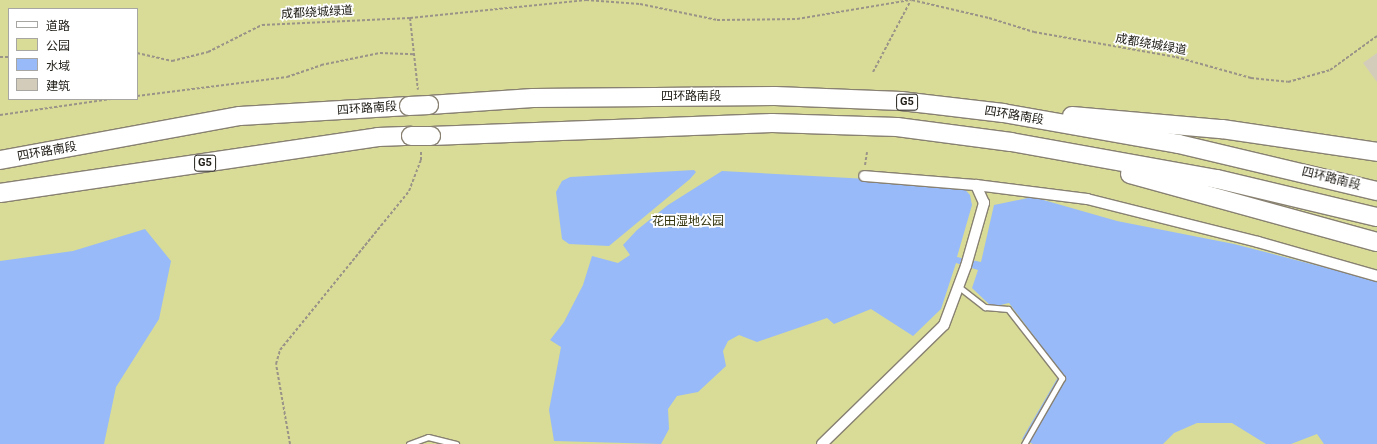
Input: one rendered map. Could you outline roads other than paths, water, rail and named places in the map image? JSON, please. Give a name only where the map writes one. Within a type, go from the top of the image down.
[{"type":"highway","name":"四环路南段","points":[[0,160],[240,116],[533,98],[775,96],[902,101],[1003,113],[1179,144],[1377,191]]},
{"type":"highway","points":[[1003,113],[1115,118],[1222,129],[1377,152]]},
{"type":"highway","name":"G5","points":[[0,193],[378,137],[772,123],[897,127],[1011,142],[1217,179],[1377,217]]},
{"type":"highway","points":[[1011,142],[1377,242]]},
{"type":"street","points":[[864,176],[976,185],[1087,199],[1258,242],[1377,276]]},
{"type":"street","points":[[822,444],[944,325],[967,263],[984,203],[976,185]]},
{"type":"lane","points":[[959,287],[985,307],[1008,309],[1062,378],[1024,444]]},
{"type":"lane","points":[[409,444],[428,436],[456,444]]},
{"type":"water","points":[[694,170],[696,172],[690,179],[609,246],[569,244],[562,239],[556,192],[562,181],[570,177]]},
{"type":"water","points":[[722,171],[960,184],[970,195],[972,205],[957,257],[981,262],[994,205],[1033,197],[1117,221],[1234,244],[1377,281],[1377,444],[1324,444],[1317,434],[1291,444],[1266,444],[1232,423],[1197,423],[1174,433],[1163,444],[1033,444],[1022,439],[1061,372],[1009,303],[992,307],[972,288],[978,270],[956,263],[941,309],[913,336],[871,309],[834,324],[827,318],[757,342],[739,335],[728,341],[723,351],[726,366],[698,392],[677,396],[668,409],[669,429],[661,444],[554,441],[549,410],[561,347],[550,340],[564,322],[583,285],[592,256],[618,263],[630,255],[623,245],[637,230],[668,205]]},
{"type":"water","points":[[145,229],[171,261],[159,319],[116,387],[104,444],[0,444],[0,261],[73,251]]},
{"type":"park label","name":"花田湿地公园","points":[[688,222]]}]
